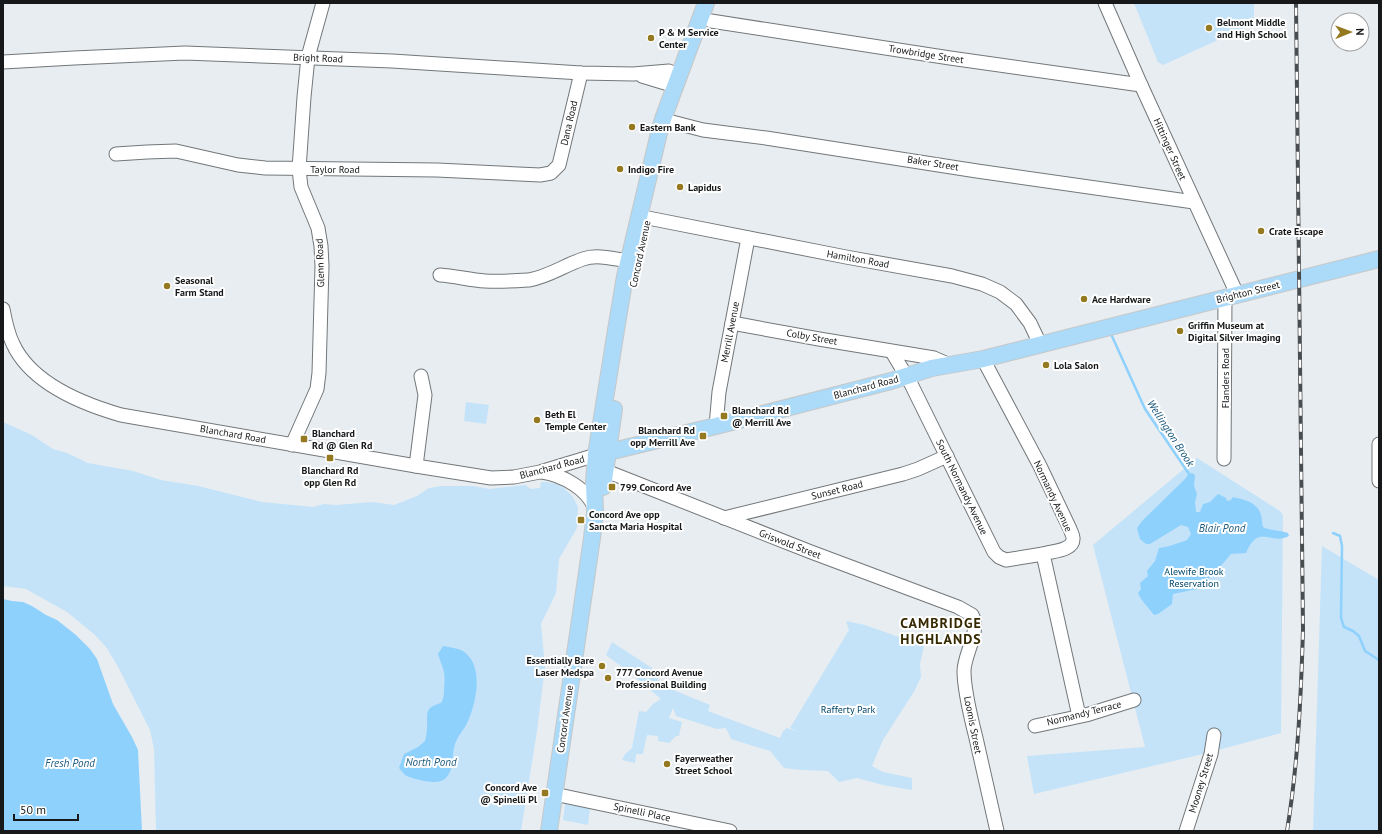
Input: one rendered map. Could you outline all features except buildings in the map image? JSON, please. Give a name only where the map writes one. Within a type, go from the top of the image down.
[{"type":"main road","name":"Concord Avenue","points":[[706,3],[706,20]]},
{"type":"main road","name":"Concord Avenue","points":[[548,831],[595,512],[603,487],[606,471],[602,453],[619,309],[629,261],[668,120],[706,20],[717,3]]},
{"type":"main road","name":"Concord Avenue","points":[[595,512],[594,482],[602,453],[630,304],[668,120]]},
{"type":"main road","name":"Brighton Street","points":[[1118,325],[1379,259]]},
{"type":"main road","name":"Blanchard Road","points":[[602,453],[716,426],[891,381],[932,368],[983,359],[1118,325]]},
{"type":"street","name":"Glenn Road","points":[[292,445],[317,389],[321,353],[321,246],[318,228],[310,205],[301,187],[299,169],[308,57],[323,3]]},
{"type":"street","name":"Hittinger Street","points":[[1105,3],[1194,202],[1231,296]]},
{"type":"street","name":"Trowbridge Street","points":[[706,20],[950,58],[1141,85]]},
{"type":"street","name":"Bright Road","points":[[3,62],[185,53],[392,60],[632,74],[665,83],[683,79]]},
{"type":"street","name":"Dana Road","points":[[554,170],[559,165],[564,148],[581,72]]},
{"type":"street","name":"Baker Street","points":[[668,120],[703,130],[774,139],[1194,202]]},
{"type":"street","name":"Taylor Road","points":[[116,154],[176,151],[238,165],[299,169],[331,168],[422,170],[540,175],[552,173],[554,170]]},
{"type":"street","name":"Hamilton Road","points":[[648,218],[846,257],[952,276],[982,284],[1000,292],[1016,304],[1030,323],[1040,344]]},
{"type":"street","name":"Merrill Avenue","points":[[716,426],[719,392],[748,238]]},
{"type":"street","points":[[440,275],[485,281],[507,281],[545,276],[584,258],[597,257],[629,261]]},
{"type":"street","name":"Flanders Road","points":[[1224,459],[1231,296]]},
{"type":"street","name":"Blanchard Road","points":[[3,309],[13,344],[23,360],[36,373],[51,385],[91,405],[121,415],[491,478],[514,477],[540,472],[602,453]]},
{"type":"street","name":"Colby Street","points":[[732,323],[892,352],[934,358],[950,364]]},
{"type":"street","points":[[892,352],[907,376]]},
{"type":"street","name":"Normandy Avenue","points":[[983,359],[1040,466],[1070,529],[1073,539],[1072,544],[1068,548],[1043,554]]},
{"type":"street","points":[[416,466],[426,394],[421,376]]},
{"type":"street","name":"South Normandy Avenue","points":[[907,376],[994,552],[999,558],[1006,560],[1043,554]]},
{"type":"street","points":[[1379,444],[1379,481]]},
{"type":"street","name":"Sunset Road","points":[[724,518],[903,474],[947,456]]},
{"type":"street","name":"Griswold Street","points":[[606,471],[724,518],[958,607],[972,615],[974,618]]},
{"type":"street","points":[[540,472],[562,477],[586,493],[592,501],[595,512]]},
{"type":"street","points":[[1043,554],[1079,716]]},
{"type":"street","name":"Loomis Street","points":[[974,618],[975,625],[972,640],[965,658],[964,672],[970,713],[997,831]]},
{"type":"street","name":"Normandy Terrace","points":[[1035,726],[1079,716],[1134,700]]},
{"type":"street","name":"Mooney Street","points":[[1186,831],[1211,754],[1214,735]]},
{"type":"street","name":"Spinelli Place","points":[[554,794],[730,831]]},
{"type":"green space","points":[[1134,3],[1254,3],[1254,20],[1251,25],[1163,65],[1158,62]]},
{"type":"green space","points":[[466,402],[489,405],[486,424],[464,421]]},
{"type":"green space","points":[[3,422],[32,435],[53,449],[67,453],[88,463],[133,471],[161,480],[198,486],[262,502],[313,507],[324,504],[336,505],[373,502],[394,505],[417,496],[429,488],[442,486],[473,486],[489,489],[525,485],[531,489],[540,488],[541,482],[547,482],[557,484],[564,488],[573,497],[578,507],[577,528],[559,559],[556,593],[541,624],[545,667],[537,731],[521,831],[156,831],[154,749],[150,730],[117,665],[106,647],[95,635],[67,612],[26,589],[3,586]]},
{"type":"green space","name":"Alewife Brook Reservation","points":[[1197,458],[1280,511],[1283,515],[1281,733],[1203,754],[1034,794],[1027,756],[1145,747],[1093,545]]},
{"type":"green space","points":[[1322,546],[1379,580],[1379,831],[1313,831]]},
{"type":"green space","name":"Rafferty Park","points":[[846,621],[865,625],[924,646],[920,664],[921,677],[915,690],[883,740],[872,766],[883,772],[912,778],[912,790],[883,785],[857,778],[839,782],[828,771],[784,768],[770,751],[731,739],[726,728],[717,729],[676,716],[673,708],[669,718],[682,722],[679,736],[676,736],[669,743],[658,741],[658,736],[647,735],[643,754],[636,754],[635,763],[622,760],[625,754],[632,748],[639,711],[646,712],[653,704],[661,699],[606,655],[612,642],[652,668],[661,685],[710,705],[708,711],[780,738],[783,731],[787,728],[798,732],[790,728],[849,630]]},
{"type":"green space","points":[[565,804],[590,808],[588,825],[563,820]]},
{"type":"water","name":"Blair Pond","points":[[1192,473],[1195,475],[1194,486],[1197,494],[1195,502],[1196,512],[1200,512],[1203,504],[1210,502],[1218,494],[1226,498],[1227,501],[1231,500],[1233,497],[1241,499],[1250,502],[1259,510],[1263,527],[1288,533],[1289,536],[1277,539],[1261,537],[1256,539],[1246,553],[1231,554],[1213,575],[1197,589],[1173,594],[1172,604],[1158,614],[1154,615],[1138,593],[1141,589],[1140,583],[1148,576],[1147,571],[1155,561],[1159,548],[1187,540],[1191,534],[1188,527],[1181,525],[1150,544],[1146,544],[1140,539],[1137,528],[1142,521],[1189,474]]},
{"type":"water","name":"Fresh Pond","points":[[3,599],[23,602],[57,620],[76,635],[90,649],[97,659],[113,704],[138,750],[142,831],[3,831]]},
{"type":"water","name":"North Pond","points":[[443,646],[461,650],[469,656],[474,665],[477,685],[470,717],[455,744],[451,769],[447,777],[443,780],[430,782],[408,777],[399,768],[404,754],[418,747],[425,741],[427,731],[427,715],[429,709],[441,703],[443,700],[445,682],[443,667],[438,654]]},
{"type":"waterway","name":"Wellington Brook","points":[[1111,334],[1145,409],[1189,474],[1189,477]]},
{"type":"waterway","name":"Wellington Brook","points":[[1333,533],[1340,536],[1342,546],[1341,618],[1344,627],[1353,631],[1359,636],[1365,651],[1379,660]]},
{"type":"railway","points":[[1287,831],[1294,781],[1303,629],[1296,3]]},
{"type":"place","name":"Belmont Middle and High School","points":[[1209,28]]},
{"type":"place","name":"P & M Service Center","points":[[651,38]]},
{"type":"place","name":"Eastern Bank","points":[[632,127]]},
{"type":"place","name":"Indigo Fire","points":[[620,169]]},
{"type":"place","name":"Lapidus","points":[[680,187]]},
{"type":"place","name":"Crate Escape","points":[[1261,231]]},
{"type":"place","name":"Seasonal Farm Stand","points":[[167,286]]},
{"type":"place","name":"Ace Hardware","points":[[1084,299]]},
{"type":"place","name":"Griffin Museum at Digital Silver Imaging","points":[[1180,331]]},
{"type":"place","name":"Lola Salon","points":[[1046,365]]},
{"type":"place","name":"Blanchard Rd @ Merrill Ave","points":[[724,416]]},
{"type":"place","name":"Beth El Temple Center","points":[[537,420]]},
{"type":"place","name":"Blanchard Rd opp Merrill Ave","points":[[703,436]]},
{"type":"place","name":"Blanchard Rd @ Glen Rd","points":[[304,439]]},
{"type":"place","name":"Blanchard Rd opp Glen Rd","points":[[330,458]]},
{"type":"place","name":"799 Concord Ave","points":[[612,487]]},
{"type":"place","name":"Concord Ave opp Sancta Maria Hospital","points":[[581,520]]},
{"type":"place","name":"Essentially Bare Laser Medspa","points":[[602,666]]},
{"type":"place","name":"777 Concord Avenue Professional Building","points":[[608,678]]},
{"type":"place","name":"Fayerweather Street School","points":[[667,764]]},
{"type":"place","name":"Concord Ave @ Spinelli Pl","points":[[545,793]]},
{"type":"district","name":"CAMBRIDGE HIGHLANDS","points":[[941,632]]}]
